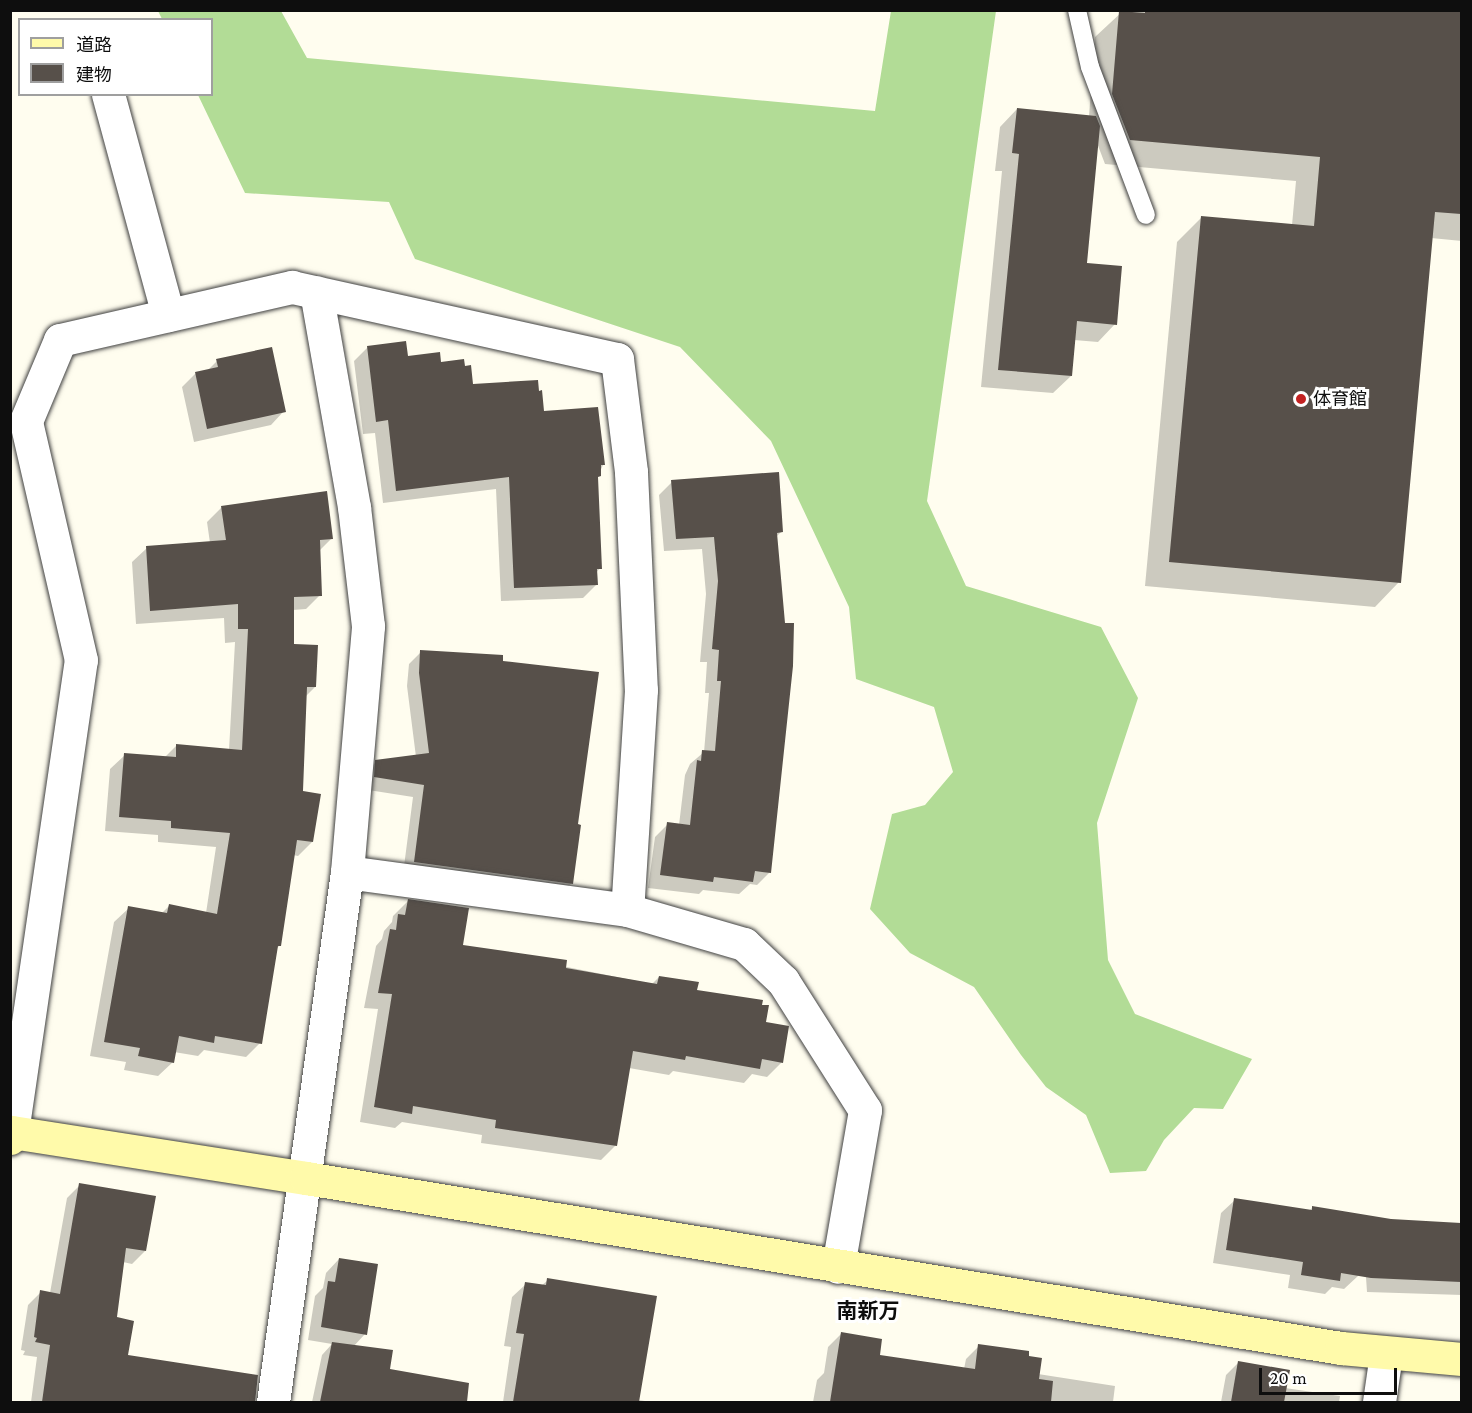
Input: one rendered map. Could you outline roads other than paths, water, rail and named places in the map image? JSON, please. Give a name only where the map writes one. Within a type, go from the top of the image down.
[{"type":"street","points":[[109,96],[168,315]]},
{"type":"street","points":[[627,910],[641,690],[631,472],[617,359],[292,287],[60,340],[26,421],[81,660],[11,1135],[306,1178],[838,1267],[1386,1354],[1461,1359]]},
{"type":"street","points":[[273,1402],[306,1178],[346,872],[368,626],[354,507],[316,292]]},
{"type":"street","points":[[346,872],[627,910],[744,944],[783,981],[865,1110],[838,1267]]},
{"type":"street","points":[[1379,1402],[1386,1354]]},
{"type":"lane","points":[[1077,10],[1090,67],[1146,215]]},
{"type":"place","name":"体育館","points":[[1301,399]]},
{"type":"district","name":"南新万","points":[[868,1311]]}]
